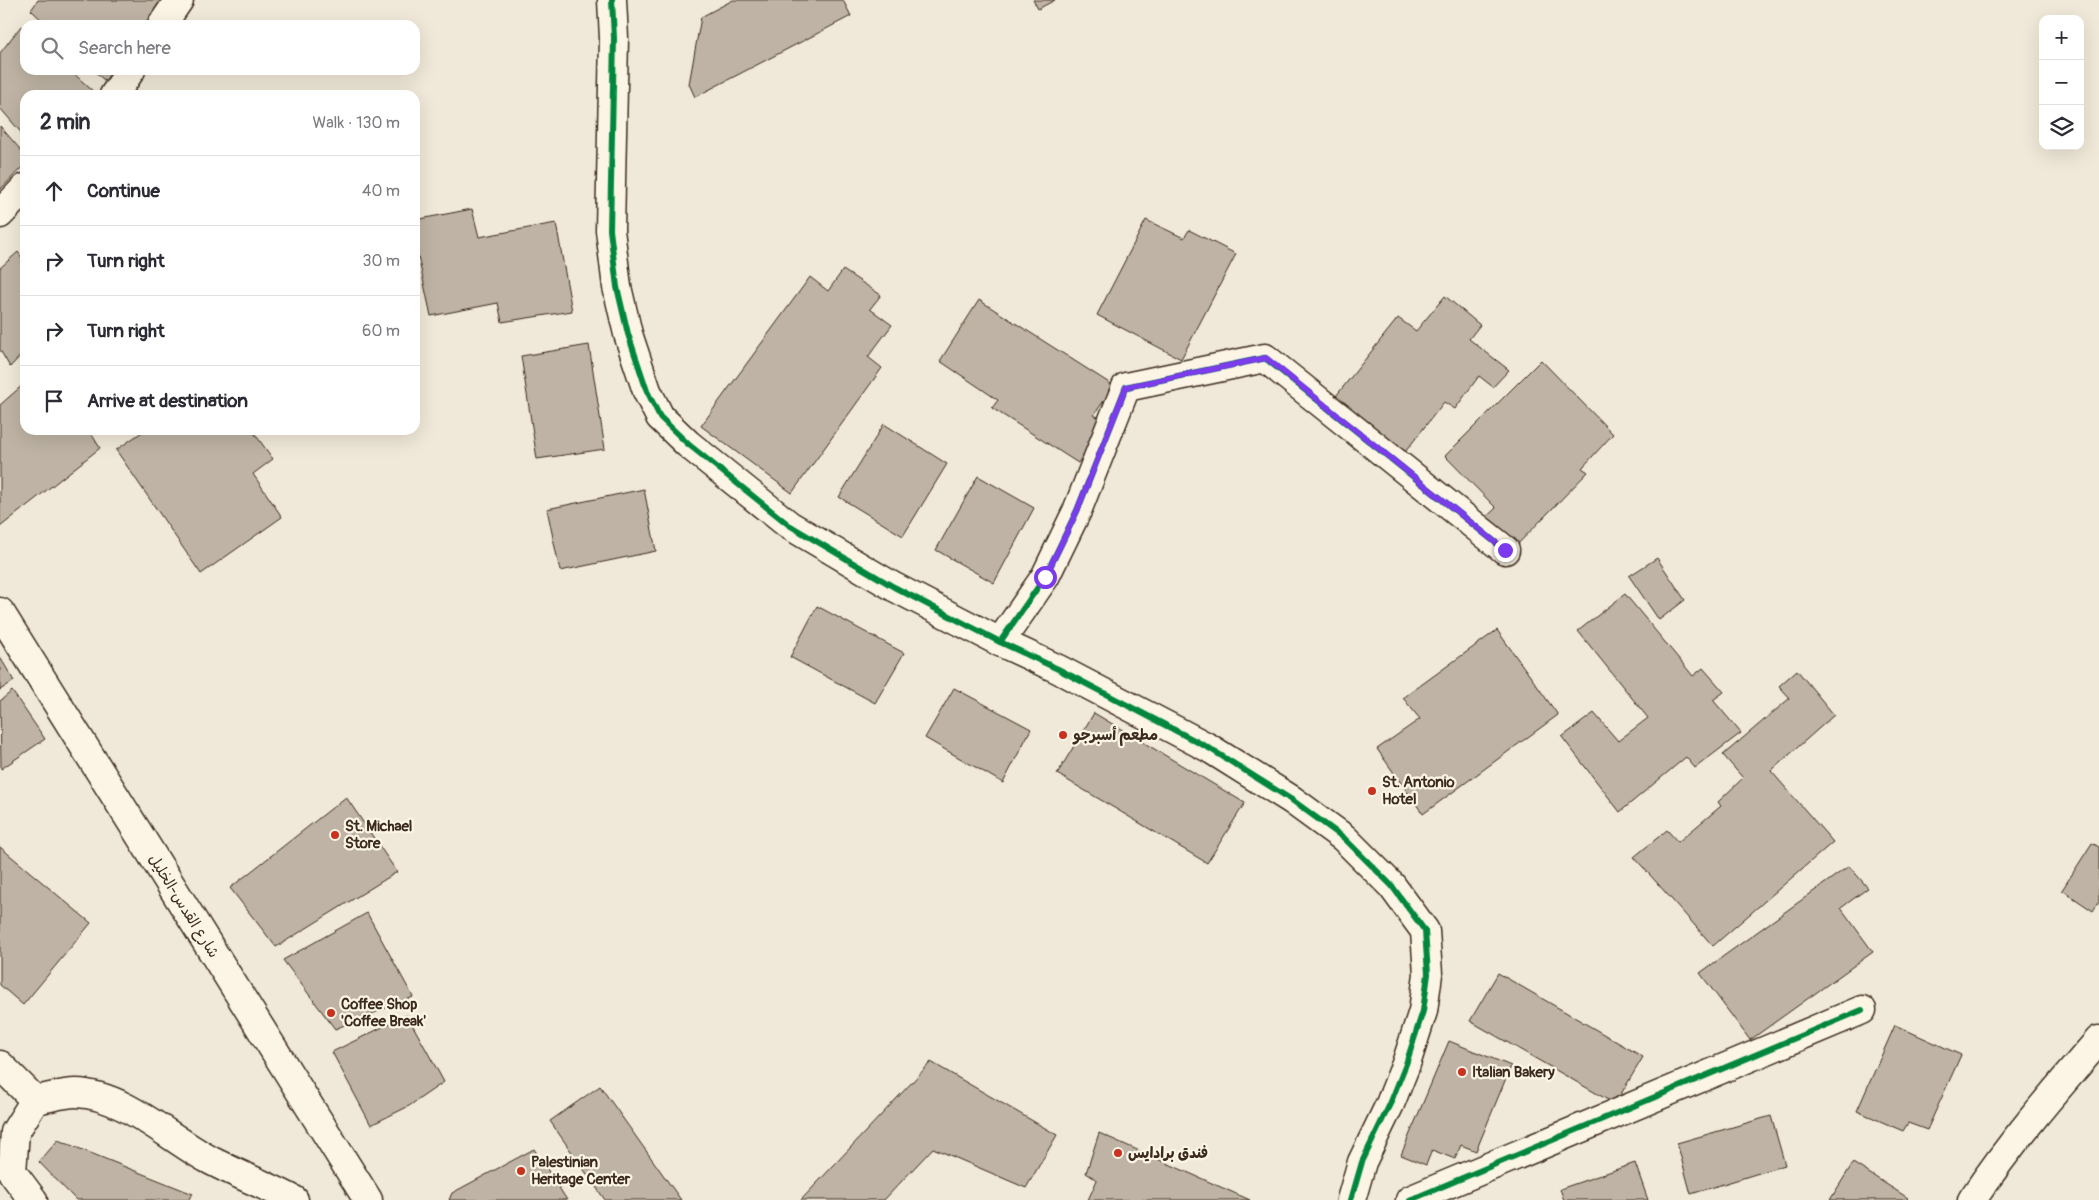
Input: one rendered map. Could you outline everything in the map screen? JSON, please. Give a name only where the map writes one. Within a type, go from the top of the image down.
[{"type":"street","points":[[165,20],[179,0]]},
{"type":"street","points":[[612,0],[614,38],[610,230],[617,287],[628,334],[647,391],[660,417],[688,444],[789,525],[894,587],[1000,642],[1058,669],[1209,748],[1292,800],[1344,838],[1392,886],[1425,931],[1428,974],[1423,1011],[1400,1080],[1362,1162],[1351,1200]]},
{"type":"street","points":[[117,90],[128,75]]},
{"type":"street","points":[[0,214],[20,193]]},
{"type":"street","points":[[1000,642],[1045,577],[1077,511],[1126,387],[1266,358],[1505,550]]},
{"type":"street","name":"شارع القدس-الخليل","points":[[0,612],[368,1200]]},
{"type":"street","points":[[1410,1200],[1862,1010]]},
{"type":"street","points":[[1972,1200],[1996,1163],[2023,1128],[2099,1040]]},
{"type":"street","points":[[0,1065],[35,1100]]},
{"type":"street","points":[[33,1200],[12,1172],[15,1132],[35,1100],[76,1093],[102,1098],[126,1108],[207,1158],[294,1200]]},
{"type":"building","points":[[38,0],[161,0],[147,20],[42,20],[31,10]]},
{"type":"building","points":[[733,0],[843,0],[851,16],[695,97],[689,84],[701,17]]},
{"type":"building","points":[[1033,0],[1055,0],[1038,9]]},
{"type":"building","points":[[20,27],[20,75],[75,75],[92,90],[20,90],[20,131],[0,108],[0,53]]},
{"type":"building","points":[[98,75],[109,75],[105,81]]},
{"type":"building","points":[[0,126],[20,149],[20,169],[0,190]]},
{"type":"building","points":[[472,209],[479,237],[556,223],[572,311],[502,322],[498,303],[431,316],[420,265],[420,219]]},
{"type":"building","points":[[1146,220],[1184,238],[1189,230],[1236,254],[1181,359],[1097,315]]},
{"type":"building","points":[[18,252],[20,255],[20,356],[10,367],[0,350],[0,268]]},
{"type":"building","points":[[843,270],[881,295],[870,309],[892,325],[868,357],[882,368],[792,493],[701,426],[810,277],[828,291]]},
{"type":"building","points":[[1445,296],[1480,325],[1469,339],[1509,370],[1493,387],[1479,376],[1455,409],[1444,402],[1402,456],[1332,401],[1398,318],[1416,331]]},
{"type":"building","points":[[979,300],[1114,386],[1094,415],[1105,421],[1078,463],[992,408],[998,400],[940,361]]},
{"type":"building","points":[[589,345],[605,449],[537,459],[521,356]]},
{"type":"building","points":[[1541,360],[1613,434],[1582,468],[1588,472],[1512,550],[1482,521],[1496,508],[1445,456]]},
{"type":"building","points":[[20,387],[20,435],[92,435],[100,448],[0,527],[0,405]]},
{"type":"building","points":[[884,424],[947,464],[903,536],[839,497]]},
{"type":"building","points":[[138,435],[256,435],[273,459],[253,474],[282,517],[201,574],[116,450]]},
{"type":"building","points":[[978,476],[1034,508],[994,583],[936,550]]},
{"type":"building","points":[[644,489],[656,551],[560,571],[547,509]]},
{"type":"building","points":[[1657,558],[1685,600],[1659,620],[1629,576]]},
{"type":"building","points":[[1625,594],[1693,676],[1703,668],[1724,692],[1713,700],[1741,733],[1695,768],[1686,757],[1620,812],[1562,737],[1594,713],[1618,741],[1648,718],[1578,631]]},
{"type":"building","points":[[817,606],[904,653],[875,703],[790,657]]},
{"type":"building","points":[[1497,630],[1558,715],[1423,814],[1377,749],[1420,719],[1403,698]]},
{"type":"building","points":[[0,657],[14,681],[0,690]]},
{"type":"building","points":[[1797,670],[1834,715],[1771,771],[1833,842],[1713,946],[1634,857],[1667,830],[1678,842],[1721,806],[1718,802],[1743,778],[1723,755],[1790,698],[1779,686]]},
{"type":"building","points":[[954,688],[1031,729],[1003,783],[925,738]]},
{"type":"building","points":[[12,691],[45,739],[1,769],[0,701]]},
{"type":"building","points":[[1094,713],[1245,803],[1207,863],[1057,774]]},
{"type":"building","name":"St. Michael Store","points":[[346,797],[397,872],[276,947],[230,888]]},
{"type":"building","points":[[2092,843],[2099,847],[2099,902],[2093,911],[2062,890]]},
{"type":"building","points":[[0,847],[91,923],[23,1005],[0,985]]},
{"type":"building","points":[[1849,866],[1868,888],[1841,908],[1873,952],[1750,1040],[1700,973]]},
{"type":"building","points":[[367,913],[413,997],[335,1029],[283,960]]},
{"type":"building","points":[[1498,973],[1643,1057],[1615,1104],[1470,1021]]},
{"type":"building","points":[[407,1015],[444,1082],[409,1106],[371,1125],[332,1052]]},
{"type":"building","points":[[1895,1025],[1961,1055],[1927,1130],[1908,1123],[1903,1131],[1857,1111]]},
{"type":"building","points":[[1449,1041],[1511,1066],[1476,1151],[1461,1145],[1455,1159],[1432,1150],[1426,1165],[1401,1155]]},
{"type":"building","points":[[931,1062],[1057,1135],[1026,1188],[933,1148],[884,1200],[801,1200]]},
{"type":"building","points":[[600,1086],[681,1200],[605,1200],[550,1121]]},
{"type":"building","points":[[1771,1116],[1785,1165],[1691,1194],[1677,1143]]},
{"type":"building","name":"فندق برادايس","points":[[1099,1133],[1250,1200],[1088,1200],[1097,1180],[1086,1173]]},
{"type":"building","points":[[58,1140],[193,1194],[188,1200],[76,1200],[39,1162]]},
{"type":"building","name":"Palestinian Heritage Center","points":[[534,1149],[567,1200],[449,1200],[452,1193]]},
{"type":"building","points":[[1635,1163],[1648,1200],[1564,1200],[1560,1189]]},
{"type":"building","points":[[1853,1163],[1908,1198],[1906,1200],[1830,1200]]},
{"type":"cycle path","points":[[612,0],[614,38],[610,230],[617,287],[628,334],[647,391],[660,417],[688,444],[789,525],[894,587],[1000,642],[1058,669],[1209,748],[1292,800],[1344,838],[1392,886],[1425,931],[1428,974],[1423,1011],[1406,1064],[1390,1104],[1362,1162],[1351,1200]]},
{"type":"cycle path","points":[[1000,642],[1045,577],[1077,511],[1126,387],[1265,358],[1505,550]]},
{"type":"cycle path","points":[[1410,1200],[1862,1010]]},
{"type":"place","name":"مطعم أسبرجو","points":[[1063,735]]},
{"type":"place","name":"St. Antonio Hotel","points":[[1372,791]]},
{"type":"place","name":"St. Michael Store","points":[[335,835]]},
{"type":"place","name":"Coffee Shop 'Coffee Break'","points":[[331,1013]]},
{"type":"place","name":"Italian Bakery","points":[[1462,1072]]},
{"type":"place","name":"فندق برادايس","points":[[1118,1153]]},
{"type":"place","name":"Palestinian Heritage Center","points":[[521,1171]]},
{"type":"route","points":[[1045,577],[1077,511],[1126,387],[1266,358],[1505,550]]}]
